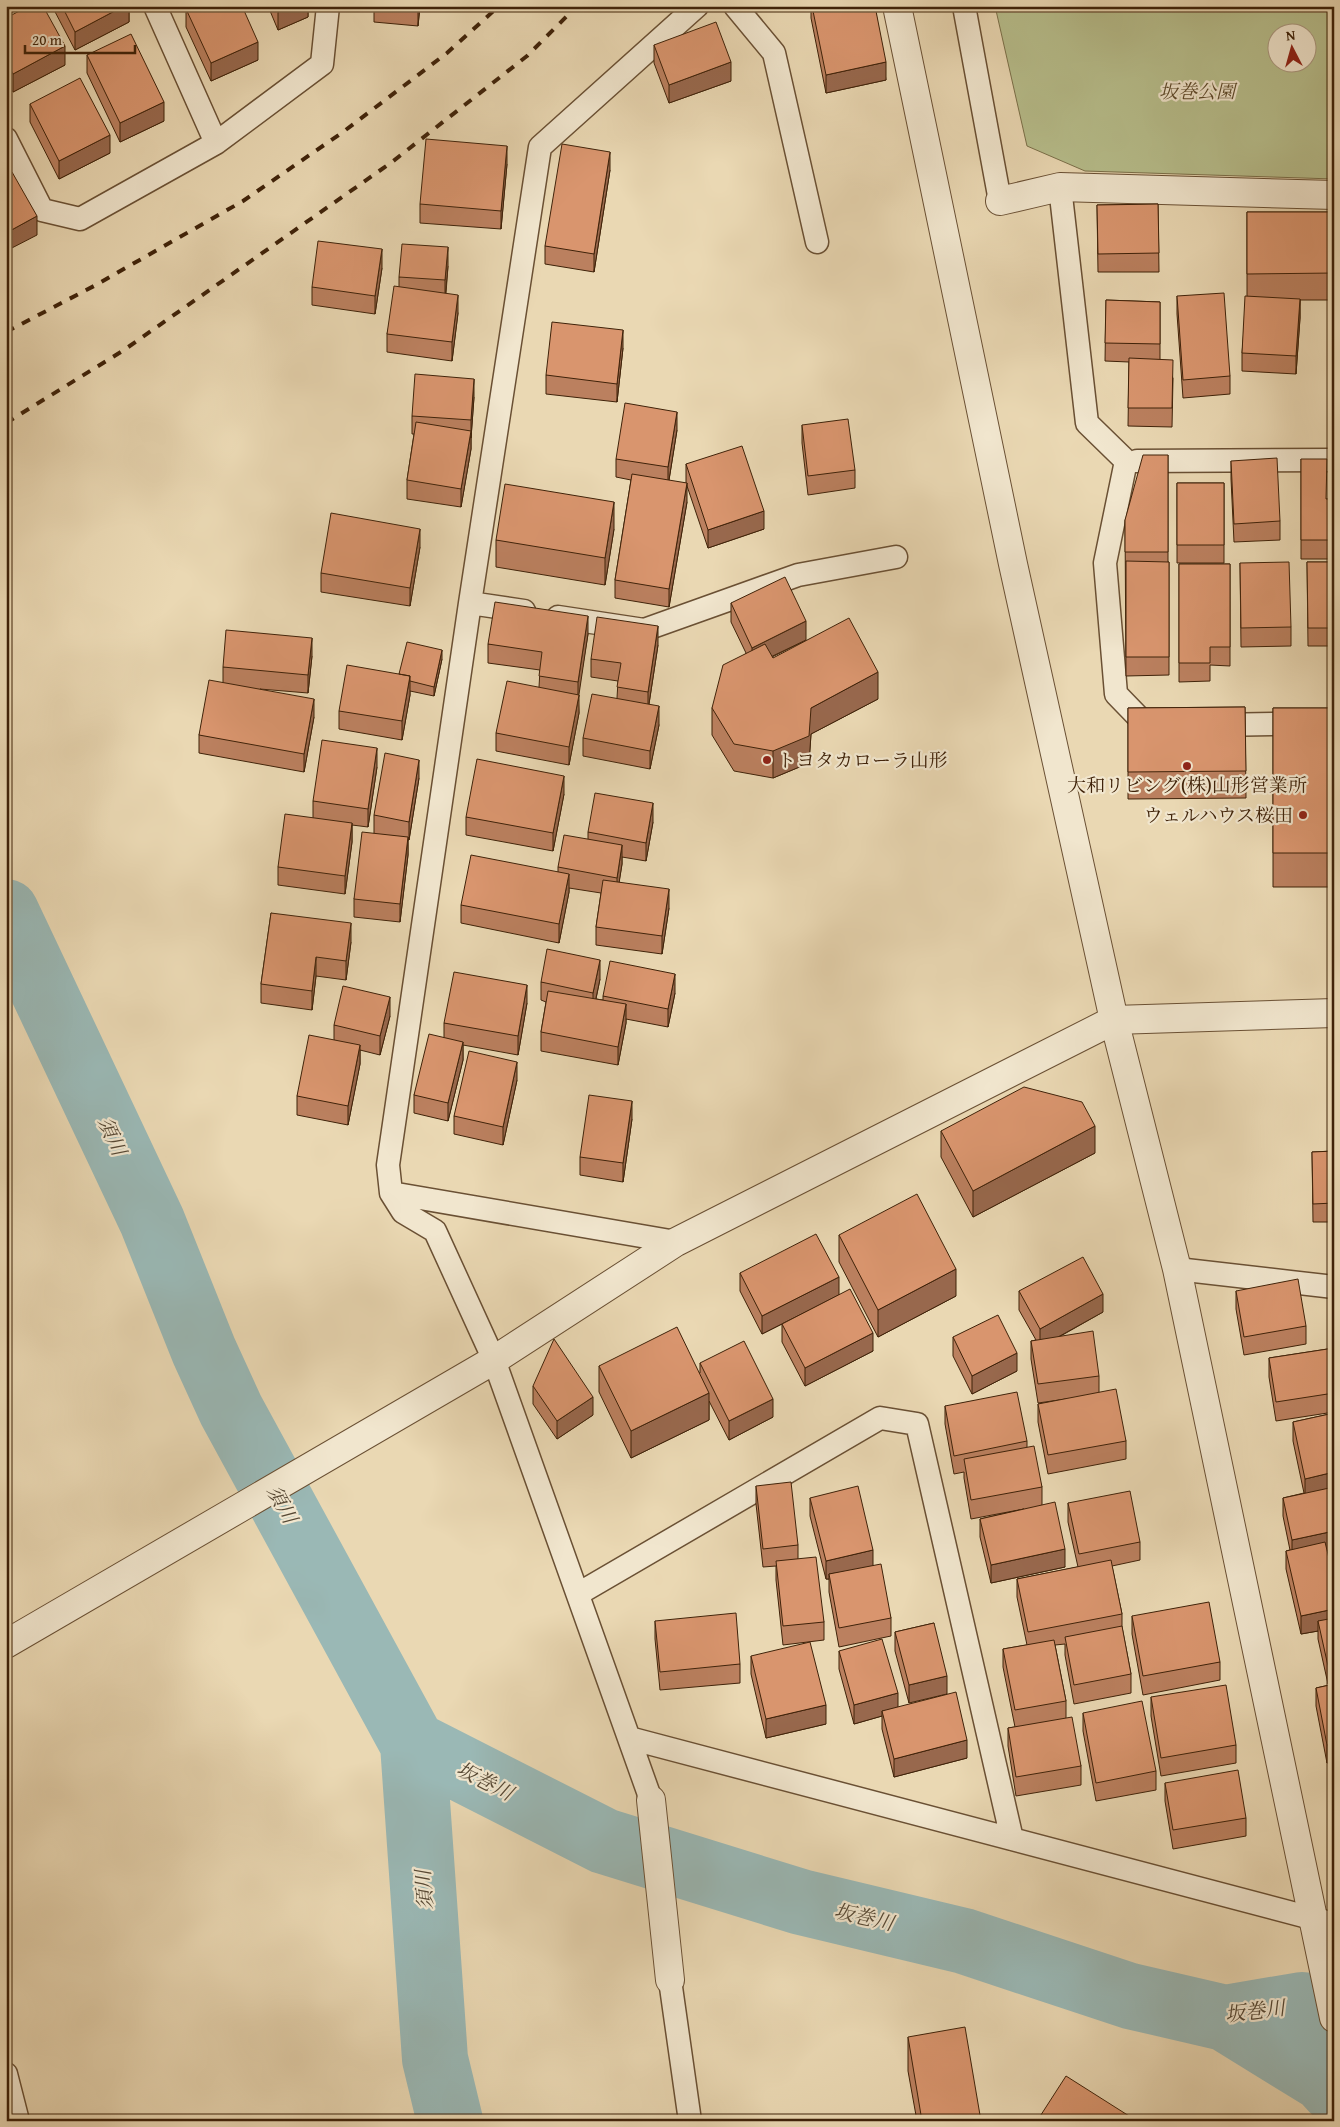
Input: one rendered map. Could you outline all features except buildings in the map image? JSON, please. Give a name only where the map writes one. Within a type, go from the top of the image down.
[{"type":"street","points":[[897,6],[952,263],[1013,564],[1114,1020],[1177,1269],[1324,1922],[1322,1964],[1334,2018]]},
{"type":"street","points":[[1000,201],[1060,187],[1334,195]]},
{"type":"street","points":[[6,1644],[494,1360],[676,1242],[1114,1020],[1334,1013]]},
{"type":"street","points":[[651,1800],[670,1980]]},
{"type":"lane","points":[[156,6],[216,143]]},
{"type":"lane","points":[[6,139],[42,210],[80,218],[216,143],[322,64],[328,6]]},
{"type":"lane","points":[[651,1800],[494,1360],[435,1231],[403,1212],[391,1193],[388,1165],[470,602],[540,147],[697,6]]},
{"type":"lane","points":[[735,6],[774,53],[817,242]]},
{"type":"lane","points":[[964,6],[1000,201]]},
{"type":"lane","points":[[1060,187],[1087,423],[1126,461],[1334,460]]},
{"type":"lane","points":[[1126,461],[1105,563],[1116,694],[1147,726],[1334,723]]},
{"type":"lane","points":[[470,602],[644,630],[798,575],[896,557]]},
{"type":"lane","points":[[391,1193],[676,1242]]},
{"type":"lane","points":[[1177,1269],[1334,1287]]},
{"type":"lane","points":[[578,1594],[880,1418],[917,1424],[1012,1839]]},
{"type":"lane","points":[[629,1738],[1324,1922]]},
{"type":"lane","points":[[670,1980],[690,2121]]},
{"type":"lane","points":[[6,2074],[18,2121]]},
{"type":"green space","name":"坂巻公園","points":[[995,6],[1334,6],[1334,179],[1085,171],[1027,146]]},
{"type":"waterway","name":"須川","points":[[6,912],[152,1221],[204,1351],[231,1410],[413,1744],[435,2059],[450,2121]]},
{"type":"waterway","name":"坂巻川","points":[[413,1744],[604,1841],[801,1902],[964,1941],[1130,1996],[1225,2018],[1302,2005],[1334,2011]]},
{"type":"waterway","points":[[1225,2018],[1324,2079],[1334,2090]]},
{"type":"railway","points":[[6,332],[94,286],[243,201],[343,132],[447,53],[499,6]]},
{"type":"railway","points":[[6,423],[124,350],[392,162],[527,56],[577,6]]},
{"type":"place","name":"トヨタカローラ山形","points":[[767,760]]},
{"type":"place","name":"大和リビング(株)山形営業所","points":[[1187,766]]},
{"type":"place","name":"ウェルハウス桜田","points":[[1303,815]]}]
